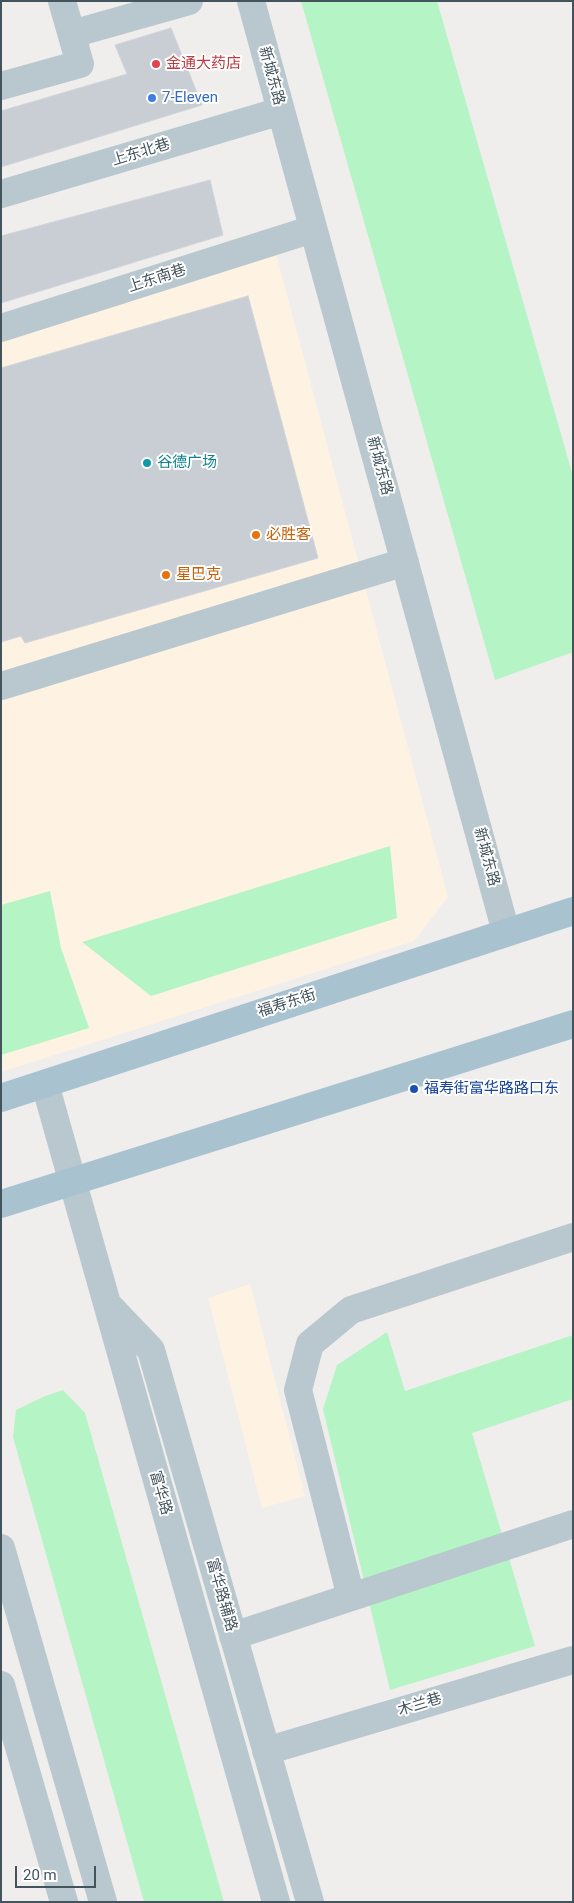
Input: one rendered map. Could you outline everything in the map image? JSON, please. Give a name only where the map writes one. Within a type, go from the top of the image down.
[{"type":"main road","name":"福寿东街","points":[[1,1098],[573,911]]},
{"type":"main road","points":[[1,1204],[573,1024]]},
{"type":"street","points":[[1,86],[80,64],[62,1]]},
{"type":"street","points":[[72,34],[188,1]]},
{"type":"street","name":"新城东路","points":[[251,1],[506,932]]},
{"type":"street","name":"上东北巷","points":[[1,194],[281,112]]},
{"type":"street","name":"上东南巷","points":[[1,328],[313,229]]},
{"type":"street","points":[[1,686],[406,562]]},
{"type":"street","name":"富华路","points":[[45,1084],[276,1902]]},
{"type":"street","points":[[351,1597],[298,1390],[310,1344],[351,1310],[573,1237]]},
{"type":"street","name":"富华路辅路","points":[[106,1303],[151,1350],[310,1902]]},
{"type":"street","points":[[233,1636],[573,1524]]},
{"type":"street","points":[[1,1548],[103,1902]]},
{"type":"street","name":"木兰巷","points":[[266,1751],[573,1660]]},
{"type":"street","points":[[1,1686],[64,1902]]},
{"type":"shaded area","name":"谷德广场","points":[[275,250],[448,897],[414,941],[1,1072],[1,332]]},
{"type":"shaded area","points":[[250,1284],[305,1496],[262,1508],[208,1298]]},
{"type":"green space","points":[[301,1],[437,1],[573,476],[573,652],[495,680]]},
{"type":"green space","points":[[390,846],[397,918],[151,996],[82,942]]},
{"type":"green space","points":[[50,891],[61,948],[89,1028],[1,1055],[1,905]]},
{"type":"green space","points":[[387,1332],[405,1391],[573,1335],[573,1399],[472,1433],[535,1646],[390,1690],[323,1409],[337,1365]]},
{"type":"green space","points":[[63,1390],[85,1413],[224,1902],[144,1902],[13,1437],[16,1410]]},
{"type":"building","points":[[171,28],[202,105],[1,167],[1,111],[127,74],[115,45]]},
{"type":"building","points":[[210,180],[223,235],[1,303],[1,236]]},
{"type":"building","name":"谷德广场","points":[[248,296],[318,558],[25,643],[21,636],[1,642],[1,368]]},
{"type":"place","name":"金通大药店","points":[[156,64]]},
{"type":"place","name":"7-Eleven","points":[[152,98]]},
{"type":"place","name":"谷德广场","points":[[147,463]]},
{"type":"place","name":"必胜客","points":[[256,535]]},
{"type":"place","name":"星巴克","points":[[166,575]]},
{"type":"place","name":"福寿街富华路路口东","points":[[414,1089]]}]
